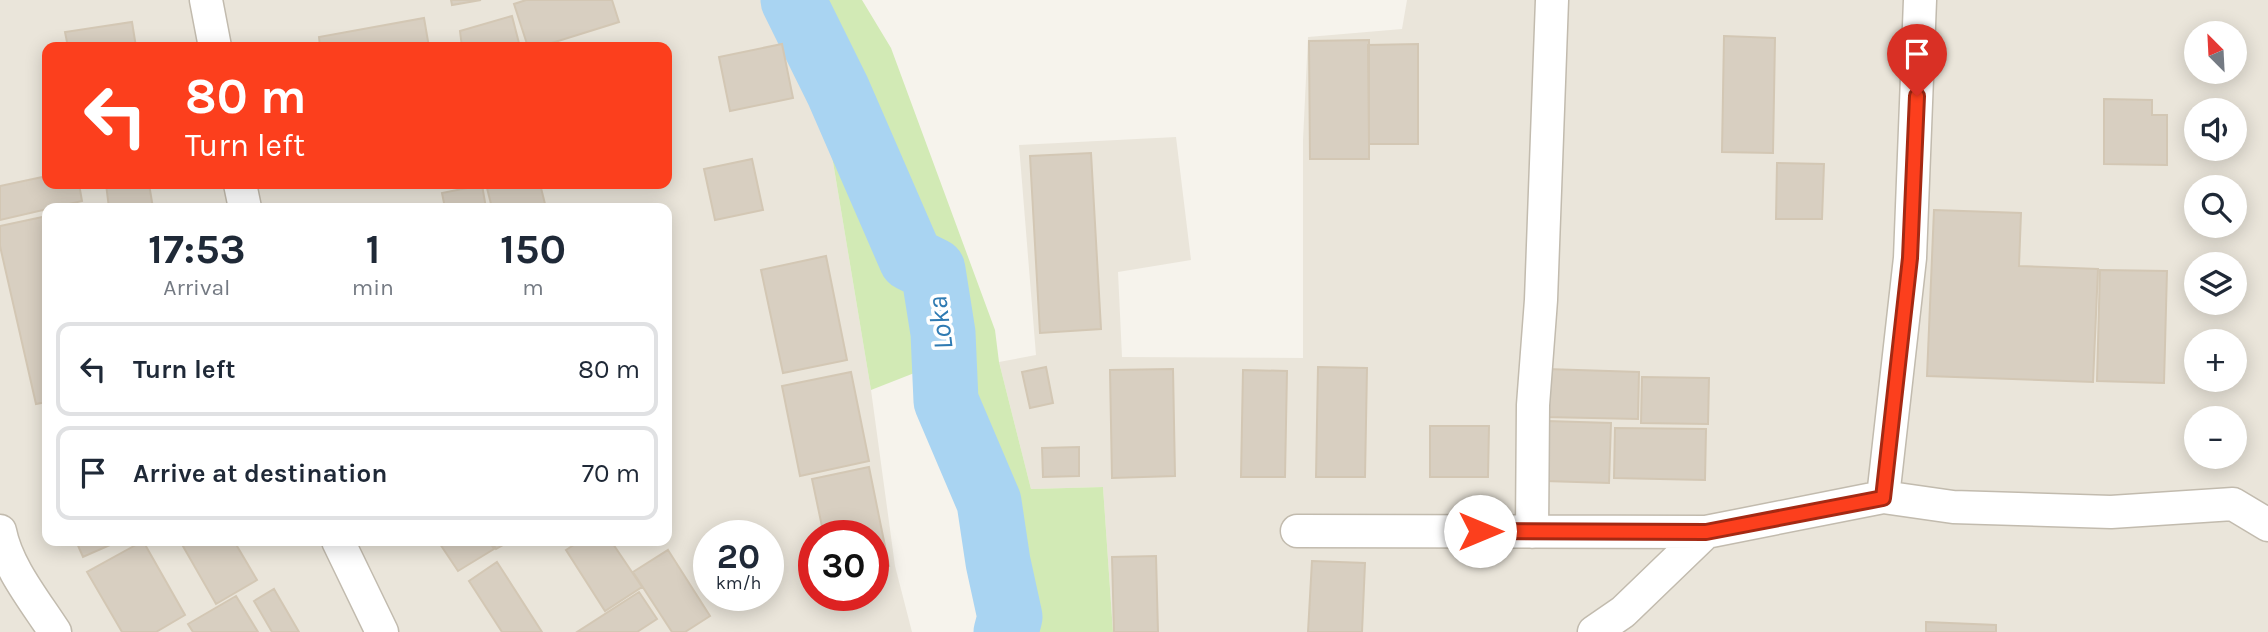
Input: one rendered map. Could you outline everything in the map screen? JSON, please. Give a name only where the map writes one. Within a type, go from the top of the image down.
[{"type":"street","points":[[206,0],[214,42]]},
{"type":"street","points":[[1532,531],[1533,405],[1541,300],[1552,0]]},
{"type":"street","points":[[1883,498],[1910,258],[1920,0]]},
{"type":"street","points":[[1297,531],[1706,532],[1883,498],[1953,507],[2111,512],[2233,505],[2268,525]]},
{"type":"street","points":[[1594,632],[1623,612],[1706,532]]},
{"type":"street","points":[[1,537],[19,575],[55,632]]},
{"type":"street","points":[[340,546],[382,632]]},
{"type":"shaded area","points":[[0,0],[788,0],[802,27],[833,162],[871,390],[889,520],[798,520],[798,611],[889,611],[889,522],[895,566],[912,632],[0,632]]},
{"type":"shaded area","points":[[1407,0],[2268,0],[2268,632],[1113,632],[1103,487],[1031,489],[999,362],[1036,355],[1019,145],[1176,137],[1191,260],[1118,272],[1122,357],[1303,358],[1303,140],[1308,37],[1402,29]]},
{"type":"green space","points":[[788,0],[862,0],[891,48],[995,330],[999,362],[1031,489],[1103,487],[1113,632],[981,632],[983,515],[922,370],[871,390],[833,162],[802,28]]},
{"type":"building","points":[[451,0],[481,0],[452,5]]},
{"type":"building","points":[[526,0],[612,0],[619,22],[555,42],[526,42],[514,4]]},
{"type":"building","points":[[512,16],[519,42],[461,42],[460,31]]},
{"type":"building","points":[[424,18],[428,42],[320,42],[319,37]]},
{"type":"building","points":[[132,22],[135,42],[67,42],[65,32]]},
{"type":"building","points":[[1724,36],[1775,38],[1773,153],[1722,152]]},
{"type":"building","points":[[1369,40],[1369,159],[1310,159],[1309,41]]},
{"type":"building","points":[[782,44],[793,98],[730,111],[719,57]]},
{"type":"building","points":[[1418,44],[1418,144],[1369,144],[1368,45]]},
{"type":"building","points":[[2104,99],[2152,100],[2152,115],[2167,115],[2167,165],[2104,164]]},
{"type":"building","points":[[1091,153],[1101,329],[1040,333],[1030,156]]},
{"type":"building","points":[[752,159],[763,210],[715,220],[704,169]]},
{"type":"building","points":[[1777,163],[1824,164],[1822,219],[1776,219]]},
{"type":"building","points":[[42,177],[42,189],[80,189],[82,201],[42,203],[42,210],[0,220],[0,186]]},
{"type":"building","points":[[107,189],[150,189],[152,203],[108,203]]},
{"type":"building","points":[[483,189],[485,203],[444,203],[442,193]]},
{"type":"building","points":[[487,189],[541,189],[545,203],[491,203]]},
{"type":"building","points":[[1934,210],[2021,213],[2019,266],[2098,269],[2093,382],[1927,376]]},
{"type":"building","points":[[42,217],[42,403],[36,404],[0,246],[0,226]]},
{"type":"building","points":[[826,256],[847,360],[783,373],[761,270]]},
{"type":"building","points":[[2100,270],[2167,271],[2164,383],[2097,381]]},
{"type":"building","points":[[1046,367],[1053,403],[1030,408],[1022,372]]},
{"type":"building","points":[[1318,367],[1367,368],[1365,477],[1316,477]]},
{"type":"building","points":[[1173,369],[1175,476],[1112,478],[1110,370]]},
{"type":"building","points":[[1546,369],[1639,372],[1638,419],[1545,417]]},
{"type":"building","points":[[1243,370],[1287,371],[1285,477],[1241,477]]},
{"type":"building","points":[[851,372],[869,461],[800,476],[782,386]]},
{"type":"building","points":[[1642,377],[1709,378],[1708,424],[1641,423]]},
{"type":"building","points":[[1547,421],[1611,423],[1609,483],[1545,481]]},
{"type":"building","points":[[1430,426],[1489,426],[1488,477],[1430,477]]},
{"type":"building","points":[[1615,428],[1706,429],[1705,480],[1614,478]]},
{"type":"building","points":[[1079,447],[1079,476],[1043,477],[1042,448]]},
{"type":"building","points":[[869,467],[880,520],[821,520],[812,479]]},
{"type":"building","points":[[78,546],[108,546],[83,557]]},
{"type":"building","points":[[134,546],[146,546],[185,615],[156,632],[122,632],[87,572]]},
{"type":"building","points":[[183,546],[237,546],[257,580],[216,604]]},
{"type":"building","points":[[441,546],[492,546],[494,549],[458,571]]},
{"type":"building","points":[[572,546],[614,546],[642,587],[605,611],[566,550]]},
{"type":"building","points":[[668,550],[693,589],[693,611],[707,611],[710,616],[685,632],[672,632],[633,572]]},
{"type":"building","points":[[1156,556],[1158,632],[1114,632],[1112,557]]},
{"type":"building","points":[[1312,561],[1365,563],[1362,632],[1308,632]]},
{"type":"building","points":[[497,562],[542,632],[502,632],[469,581]]},
{"type":"building","points":[[274,589],[299,632],[272,632],[254,601]]},
{"type":"building","points":[[639,592],[657,619],[637,632],[577,632]]},
{"type":"building","points":[[236,596],[258,632],[193,632],[188,624]]},
{"type":"building","points":[[1926,622],[1996,625],[1996,632],[1926,632]]},
{"type":"waterway","name":"Loka","points":[[793,0],[838,91],[911,259],[933,270],[943,333],[946,401],[989,502],[1010,617],[1006,632]]},
{"type":"route","points":[[1480,531],[1706,532],[1883,498],[1910,258],[1917,96]]}]
